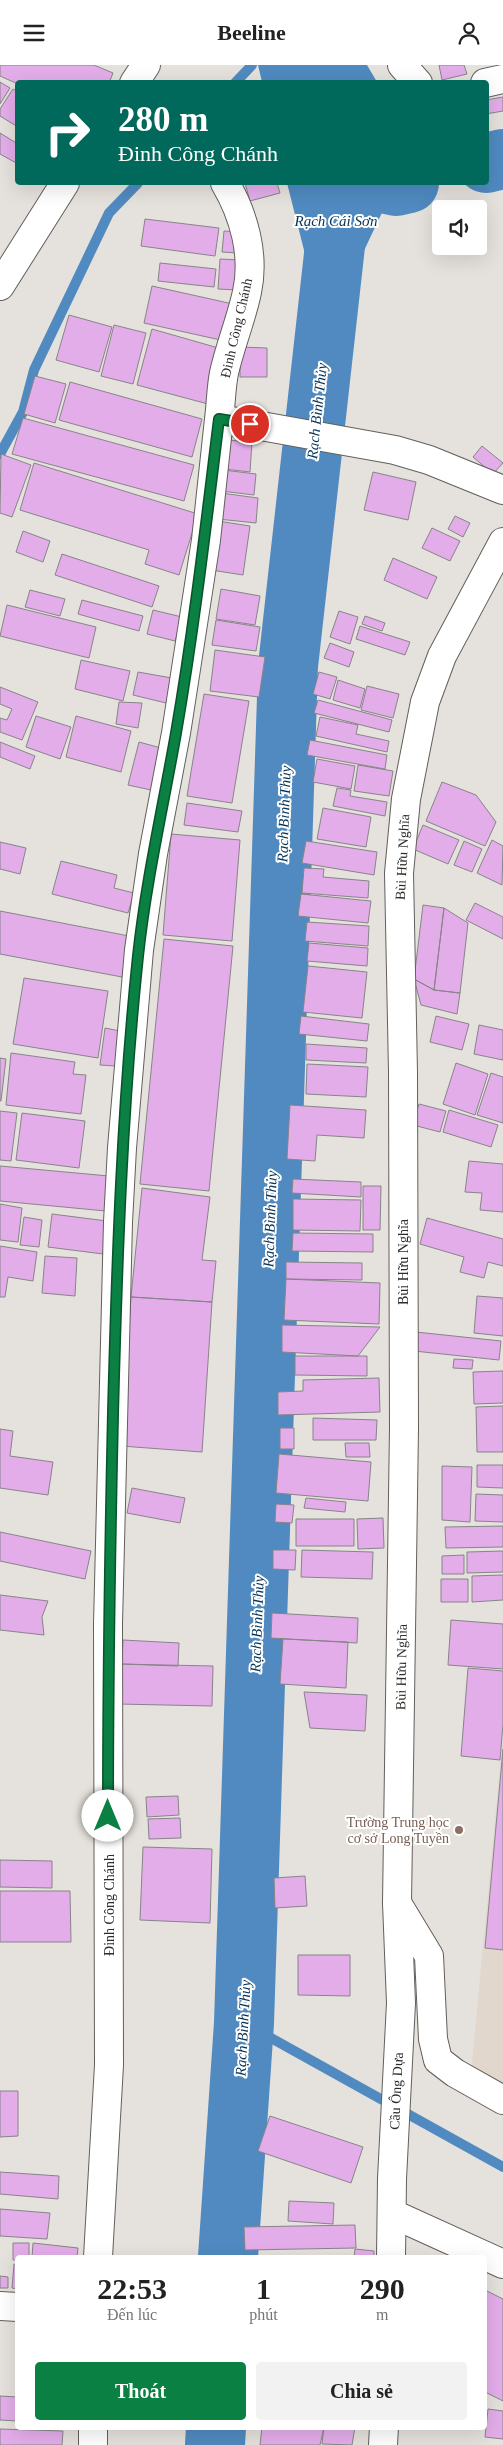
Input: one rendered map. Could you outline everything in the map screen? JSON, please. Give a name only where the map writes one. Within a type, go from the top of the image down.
[{"type":"street","points":[[136,80],[146,65]]},
{"type":"street","points":[[402,65],[415,80]]},
{"type":"street","points":[[489,82],[503,79]]},
{"type":"street","points":[[0,286],[64,185]]},
{"type":"street","name":"Đinh Công Chánh","points":[[98,2255],[109,2065],[108,1624],[118,1222],[123,1138],[139,950],[152,854],[176,733],[206,541],[224,372],[248,291],[250,264],[246,231],[235,199],[226,185]]},
{"type":"street","points":[[219,419],[395,450],[428,460],[503,490]]},
{"type":"street","name":"Bùi Hữu Nghĩa","points":[[401,2003],[398,1903],[404,1428],[403,1072],[399,873],[406,799],[425,702],[442,656],[503,542]]},
{"type":"street","points":[[398,1903],[429,1956],[433,2039],[438,2060],[455,2073],[503,2099]]},
{"type":"street","name":"Cầu Ông Dựa","points":[[393,2215],[392,2179],[401,2003]]},
{"type":"street","points":[[391,2255],[393,2215],[483,2255]]},
{"type":"street","points":[[487,2257],[503,2264]]},
{"type":"street","points":[[0,2306],[15,2307]]},
{"type":"street","points":[[93,2430],[93,2445]]},
{"type":"street","points":[[384,2430],[384,2445]]},
{"type":"shaded area","points":[[503,1736],[503,2084],[471,2074]]},
{"type":"water","points":[[258,65],[367,65],[376,80],[262,80]]},
{"type":"water","name":"Rạch Cái Sơn","points":[[288,185],[395,185],[325,333]]},
{"type":"building","points":[[0,65],[94,65],[113,73],[110,80],[15,80],[15,83],[0,76]]},
{"type":"building","points":[[439,65],[464,65],[467,74],[442,80]]},
{"type":"building","points":[[0,82],[10,88],[0,104]]},
{"type":"building","points":[[13,89],[15,90],[15,125],[0,116],[0,109]]},
{"type":"building","points":[[503,97],[503,111],[489,113],[489,99]]},
{"type":"building","points":[[0,133],[15,142],[15,162],[0,154]]},
{"type":"building","points":[[246,185],[278,185],[280,193],[250,201]]},
{"type":"building","points":[[145,219],[219,228],[215,256],[141,246]]},
{"type":"building","points":[[224,231],[239,232],[237,253],[222,252]]},
{"type":"building","points":[[220,259],[239,260],[237,290],[218,289]]},
{"type":"building","points":[[160,263],[216,269],[214,287],[158,281]]},
{"type":"building","points":[[152,286],[233,304],[225,341],[144,323]]},
{"type":"building","points":[[69,315],[112,327],[99,372],[56,360]]},
{"type":"building","points":[[114,325],[146,333],[133,384],[101,376]]},
{"type":"building","points":[[152,329],[222,349],[208,404],[137,385]]},
{"type":"building","points":[[240,347],[267,348],[267,377],[240,377]]},
{"type":"building","points":[[35,376],[66,384],[55,423],[24,414]]},
{"type":"building","points":[[70,382],[202,419],[192,457],[59,420]]},
{"type":"building","points":[[23,418],[194,465],[184,501],[12,454]]},
{"type":"building","points":[[227,440],[252,442],[250,472],[224,469]]},
{"type":"building","points":[[482,446],[503,463],[493,474],[473,457]]},
{"type":"building","points":[[1,454],[31,465],[12,517],[0,513]]},
{"type":"building","points":[[34,463],[198,514],[179,575],[145,564],[149,550],[20,510]]},
{"type":"building","points":[[223,470],[256,474],[254,495],[221,491]]},
{"type":"building","points":[[373,472],[416,482],[408,520],[364,510]]},
{"type":"building","points":[[221,493],[258,498],[256,523],[218,519]]},
{"type":"building","points":[[455,516],[470,523],[463,537],[448,529]]},
{"type":"building","points":[[218,521],[250,526],[243,575],[211,570]]},
{"type":"building","points":[[432,528],[460,541],[450,561],[422,548]]},
{"type":"building","points":[[23,531],[50,541],[43,562],[16,552]]},
{"type":"building","points":[[62,554],[159,586],[152,607],[55,575]]},
{"type":"building","points":[[393,558],[437,577],[427,599],[384,580]]},
{"type":"building","points":[[221,589],[260,596],[255,625],[216,619]]},
{"type":"building","points":[[30,590],[65,599],[60,616],[25,607]]},
{"type":"building","points":[[82,600],[143,616],[139,631],[78,614]]},
{"type":"building","points":[[7,605],[96,627],[89,658],[0,636]]},
{"type":"building","points":[[153,610],[182,617],[175,641],[147,634]]},
{"type":"building","points":[[339,611],[358,617],[350,644],[330,637]]},
{"type":"building","points":[[365,616],[385,623],[382,631],[362,624]]},
{"type":"building","points":[[216,620],[260,627],[256,651],[212,645]]},
{"type":"building","points":[[360,626],[410,642],[405,655],[356,639]]},
{"type":"building","points":[[330,643],[354,652],[349,667],[324,658]]},
{"type":"building","points":[[215,650],[265,657],[259,697],[210,691]]},
{"type":"building","points":[[81,660],[130,671],[123,701],[75,689]]},
{"type":"building","points":[[138,672],[172,678],[166,703],[133,695]]},
{"type":"building","points":[[319,672],[337,677],[330,699],[313,694]]},
{"type":"building","points":[[338,680],[365,689],[360,708],[333,700]]},
{"type":"building","points":[[367,686],[399,694],[393,718],[361,710]]},
{"type":"building","points":[[0,687],[38,702],[22,740],[0,732],[0,718],[7,720],[12,709],[0,704]]},
{"type":"building","points":[[204,694],[249,701],[232,803],[187,796]]},
{"type":"building","points":[[318,700],[392,720],[389,732],[314,713]]},
{"type":"building","points":[[119,702],[142,703],[138,728],[116,724]]},
{"type":"building","points":[[36,716],[71,727],[60,759],[26,747]]},
{"type":"building","points":[[76,716],[131,731],[121,772],[66,757]]},
{"type":"building","points":[[320,717],[358,725],[356,734],[389,741],[387,752],[316,736]]},
{"type":"building","points":[[310,740],[387,755],[385,769],[307,755]]},
{"type":"building","points":[[0,742],[35,756],[30,769],[0,757]]},
{"type":"building","points":[[139,742],[161,748],[151,790],[128,785]]},
{"type":"building","points":[[317,759],[355,766],[351,789],[313,782]]},
{"type":"building","points":[[358,765],[393,771],[389,796],[354,791]]},
{"type":"building","points":[[442,782],[476,795],[496,822],[485,846],[426,821]]},
{"type":"building","points":[[337,788],[351,790],[350,796],[387,802],[385,816],[333,806]]},
{"type":"building","points":[[187,803],[242,811],[238,832],[184,825]]},
{"type":"building","points":[[323,808],[371,817],[366,847],[317,839]]},
{"type":"building","points":[[423,825],[459,840],[448,864],[413,849]]},
{"type":"building","points":[[171,834],[240,840],[232,941],[163,935]]},
{"type":"building","points":[[492,840],[503,846],[502,885],[477,873]]},
{"type":"building","points":[[306,841],[377,852],[374,875],[302,863]]},
{"type":"building","points":[[464,841],[482,849],[472,872],[454,865]]},
{"type":"building","points":[[0,842],[26,848],[20,874],[0,869]]},
{"type":"building","points":[[61,861],[117,875],[114,888],[134,893],[128,913],[52,894]]},
{"type":"building","points":[[304,868],[324,869],[323,877],[369,881],[368,898],[302,893]]},
{"type":"building","points":[[301,894],[371,901],[368,923],[298,916]]},
{"type":"building","points":[[475,903],[503,917],[503,939],[466,920]]},
{"type":"building","points":[[423,905],[444,908],[434,990],[414,979]]},
{"type":"building","points":[[444,908],[468,923],[460,993],[434,990]]},
{"type":"building","points":[[0,911],[129,936],[122,977],[0,954]]},
{"type":"building","points":[[307,922],[369,926],[368,946],[305,941]]},
{"type":"building","points":[[164,939],[233,946],[209,1191],[140,1184]]},
{"type":"building","points":[[309,943],[368,948],[367,966],[307,961]]},
{"type":"building","points":[[308,966],[367,972],[362,1018],[303,1012]]},
{"type":"building","points":[[24,978],[108,991],[98,1058],[13,1044]]},
{"type":"building","points":[[414,979],[434,990],[460,993],[457,1014],[421,1005]]},
{"type":"building","points":[[301,1016],[369,1024],[367,1041],[299,1034]]},
{"type":"building","points":[[436,1016],[469,1024],[462,1050],[430,1042]]},
{"type":"building","points":[[479,1025],[503,1030],[503,1060],[474,1054]]},
{"type":"building","points":[[105,1028],[120,1031],[116,1066],[100,1065]]},
{"type":"building","points":[[306,1044],[367,1048],[366,1063],[306,1060]]},
{"type":"building","points":[[11,1053],[75,1062],[73,1074],[86,1075],[81,1114],[6,1105]]},
{"type":"building","points":[[0,1058],[6,1059],[1,1101],[0,1101]]},
{"type":"building","points":[[456,1063],[488,1074],[475,1115],[443,1104]]},
{"type":"building","points":[[307,1064],[368,1067],[366,1097],[306,1094]]},
{"type":"building","points":[[491,1073],[503,1077],[503,1123],[477,1115]]},
{"type":"building","points":[[419,1104],[446,1111],[440,1132],[413,1125]]},
{"type":"building","points":[[290,1105],[366,1110],[364,1138],[317,1135],[315,1161],[287,1159]]},
{"type":"building","points":[[449,1110],[498,1125],[491,1147],[443,1132]]},
{"type":"building","points":[[0,1111],[17,1113],[11,1161],[0,1160]]},
{"type":"building","points":[[22,1113],[85,1121],[79,1168],[16,1160]]},
{"type":"building","points":[[469,1161],[503,1164],[503,1212],[480,1210],[482,1193],[465,1192]]},
{"type":"building","points":[[0,1166],[109,1176],[106,1211],[0,1201]]},
{"type":"building","points":[[293,1179],[361,1182],[361,1197],[292,1193]]},
{"type":"building","points":[[363,1186],[381,1186],[380,1230],[363,1230]]},
{"type":"building","points":[[142,1188],[210,1197],[202,1260],[216,1261],[212,1302],[131,1297]]},
{"type":"building","points":[[293,1199],[361,1200],[360,1231],[293,1230]]},
{"type":"building","points":[[0,1204],[22,1208],[18,1242],[0,1240]]},
{"type":"building","points":[[52,1214],[107,1221],[103,1254],[48,1247]]},
{"type":"building","points":[[24,1217],[42,1220],[39,1247],[20,1245]]},
{"type":"building","points":[[427,1218],[503,1239],[503,1266],[488,1262],[484,1278],[460,1272],[464,1257],[420,1244]]},
{"type":"building","points":[[293,1233],[373,1234],[373,1252],[292,1251]]},
{"type":"building","points":[[0,1246],[37,1252],[33,1281],[8,1277],[5,1297],[0,1297]]},
{"type":"building","points":[[45,1256],[77,1258],[75,1296],[42,1293]]},
{"type":"building","points":[[286,1262],[362,1263],[362,1280],[286,1279]]},
{"type":"building","points":[[286,1279],[380,1283],[379,1324],[284,1320]]},
{"type":"building","points":[[477,1296],[503,1298],[503,1336],[474,1333]]},
{"type":"building","points":[[131,1297],[212,1302],[202,1452],[121,1446]]},
{"type":"building","points":[[282,1325],[380,1327],[358,1356],[282,1352]]},
{"type":"building","points":[[416,1332],[501,1341],[499,1360],[414,1351]]},
{"type":"building","points":[[295,1356],[367,1356],[367,1376],[295,1375]]},
{"type":"building","points":[[454,1359],[473,1360],[472,1369],[453,1368]]},
{"type":"building","points":[[503,1371],[503,1403],[474,1404],[473,1372]]},
{"type":"building","points":[[379,1378],[380,1412],[278,1415],[278,1392],[303,1391],[303,1380]]},
{"type":"building","points":[[503,1406],[503,1452],[477,1452],[476,1407]]},
{"type":"building","points":[[313,1418],[377,1420],[376,1440],[313,1440]]},
{"type":"building","points":[[280,1428],[294,1428],[294,1449],[280,1449]]},
{"type":"building","points":[[0,1429],[13,1431],[10,1456],[53,1462],[48,1495],[0,1488]]},
{"type":"building","points":[[345,1443],[369,1443],[370,1457],[346,1457]]},
{"type":"building","points":[[279,1454],[371,1462],[368,1501],[276,1493]]},
{"type":"building","points":[[477,1465],[503,1465],[503,1488],[477,1487]]},
{"type":"building","points":[[442,1466],[472,1467],[470,1522],[442,1520]]},
{"type":"building","points":[[132,1488],[185,1498],[180,1523],[127,1513]]},
{"type":"building","points":[[476,1494],[503,1495],[503,1522],[475,1521]]},
{"type":"building","points":[[306,1498],[346,1502],[345,1512],[304,1508]]},
{"type":"building","points":[[276,1504],[294,1505],[292,1523],[275,1522]]},
{"type":"building","points":[[383,1518],[384,1548],[358,1549],[357,1519]]},
{"type":"building","points":[[296,1519],[354,1519],[354,1546],[296,1546]]},
{"type":"building","points":[[503,1526],[503,1547],[446,1548],[445,1527]]},
{"type":"building","points":[[0,1532],[91,1551],[85,1579],[0,1561]]},
{"type":"building","points":[[273,1550],[296,1550],[295,1570],[273,1569]]},
{"type":"building","points":[[302,1550],[373,1552],[372,1579],[301,1577]]},
{"type":"building","points":[[503,1551],[503,1572],[467,1573],[467,1552]]},
{"type":"building","points":[[464,1555],[464,1574],[442,1574],[442,1556]]},
{"type":"building","points":[[503,1575],[503,1600],[472,1602],[472,1576]]},
{"type":"building","points":[[441,1579],[468,1579],[468,1602],[441,1602]]},
{"type":"building","points":[[0,1595],[48,1601],[42,1617],[44,1635],[0,1630]]},
{"type":"building","points":[[272,1613],[358,1618],[357,1643],[271,1638]]},
{"type":"building","points":[[451,1620],[503,1624],[503,1669],[448,1665]]},
{"type":"building","points":[[283,1639],[348,1642],[346,1688],[280,1684]]},
{"type":"building","points":[[123,1640],[179,1643],[178,1666],[122,1664]]},
{"type":"building","points":[[119,1664],[213,1666],[212,1706],[118,1704]]},
{"type":"building","points":[[468,1668],[503,1671],[503,1724],[500,1760],[461,1756]]},
{"type":"building","points":[[304,1692],[367,1695],[365,1731],[310,1728]]},
{"type":"building","points":[[503,1749],[503,1950],[485,1948]]},
{"type":"building","points":[[178,1796],[179,1815],[147,1817],[146,1797]]},
{"type":"building","points":[[180,1818],[181,1838],[149,1839],[148,1819]]},
{"type":"building","points":[[143,1847],[212,1849],[210,1923],[140,1920]]},
{"type":"building","points":[[0,1860],[52,1861],[52,1888],[0,1887]]},
{"type":"building","points":[[305,1876],[307,1906],[275,1908],[274,1878]]},
{"type":"building","points":[[0,1891],[70,1891],[71,1942],[0,1942]]},
{"type":"building","points":[[298,1955],[350,1955],[350,1996],[298,1995]]},
{"type":"building","points":[[0,2091],[18,2091],[18,2136],[0,2137]]},
{"type":"building","points":[[270,2116],[363,2147],[351,2183],[258,2151]]},
{"type":"building","points":[[0,2172],[59,2176],[58,2199],[0,2194]]},
{"type":"building","points":[[289,2201],[334,2203],[333,2224],[288,2221]]},
{"type":"building","points":[[0,2209],[50,2213],[47,2239],[0,2236]]},
{"type":"building","points":[[355,2225],[356,2248],[245,2250],[244,2227]]},
{"type":"building","points":[[13,2243],[29,2243],[29,2255],[15,2255],[15,2260],[13,2260]]},
{"type":"building","points":[[33,2243],[78,2248],[77,2255],[32,2255]]},
{"type":"building","points":[[355,2249],[374,2251],[374,2255],[354,2255]]},
{"type":"building","points":[[14,2264],[15,2288],[12,2288]]},
{"type":"building","points":[[0,2276],[8,2277],[8,2288],[0,2288]]},
{"type":"building","points":[[487,2291],[503,2299],[503,2401],[487,2393]]},
{"type":"building","points":[[0,2396],[15,2397],[15,2421],[0,2420]]},
{"type":"building","points":[[488,2409],[503,2411],[503,2439],[485,2437]]},
{"type":"building","points":[[0,2429],[63,2431],[62,2445],[0,2445]]},
{"type":"building","points":[[262,2430],[323,2430],[320,2445],[260,2445]]},
{"type":"building","points":[[324,2430],[354,2430],[352,2445],[322,2444]]},
{"type":"waterway","points":[[238,80],[252,65]]},
{"type":"waterway","name":"Rạch Bình Thủy","points":[[489,162],[503,159]]},
{"type":"waterway","points":[[0,454],[23,412],[34,370],[109,213],[136,185]]},
{"type":"waterway","name":"Rạch Bình Thủy","points":[[228,2255],[244,2023],[288,666],[342,185]]},
{"type":"waterway","name":"Rạch Bình Thủy","points":[[391,185],[400,185]]},
{"type":"waterway","points":[[244,2023],[503,2167]]},
{"type":"waterway","name":"Rạch Bình Thủy","points":[[215,2445],[216,2430]]},
{"type":"place","name":"Trường Trung học cơ sở Long Tuyền","points":[[459,1830]]},
{"type":"route","points":[[108,1816],[108,1624],[118,1222],[129,1049],[139,950],[152,854],[176,733],[206,541],[219,419],[250,424]]}]
